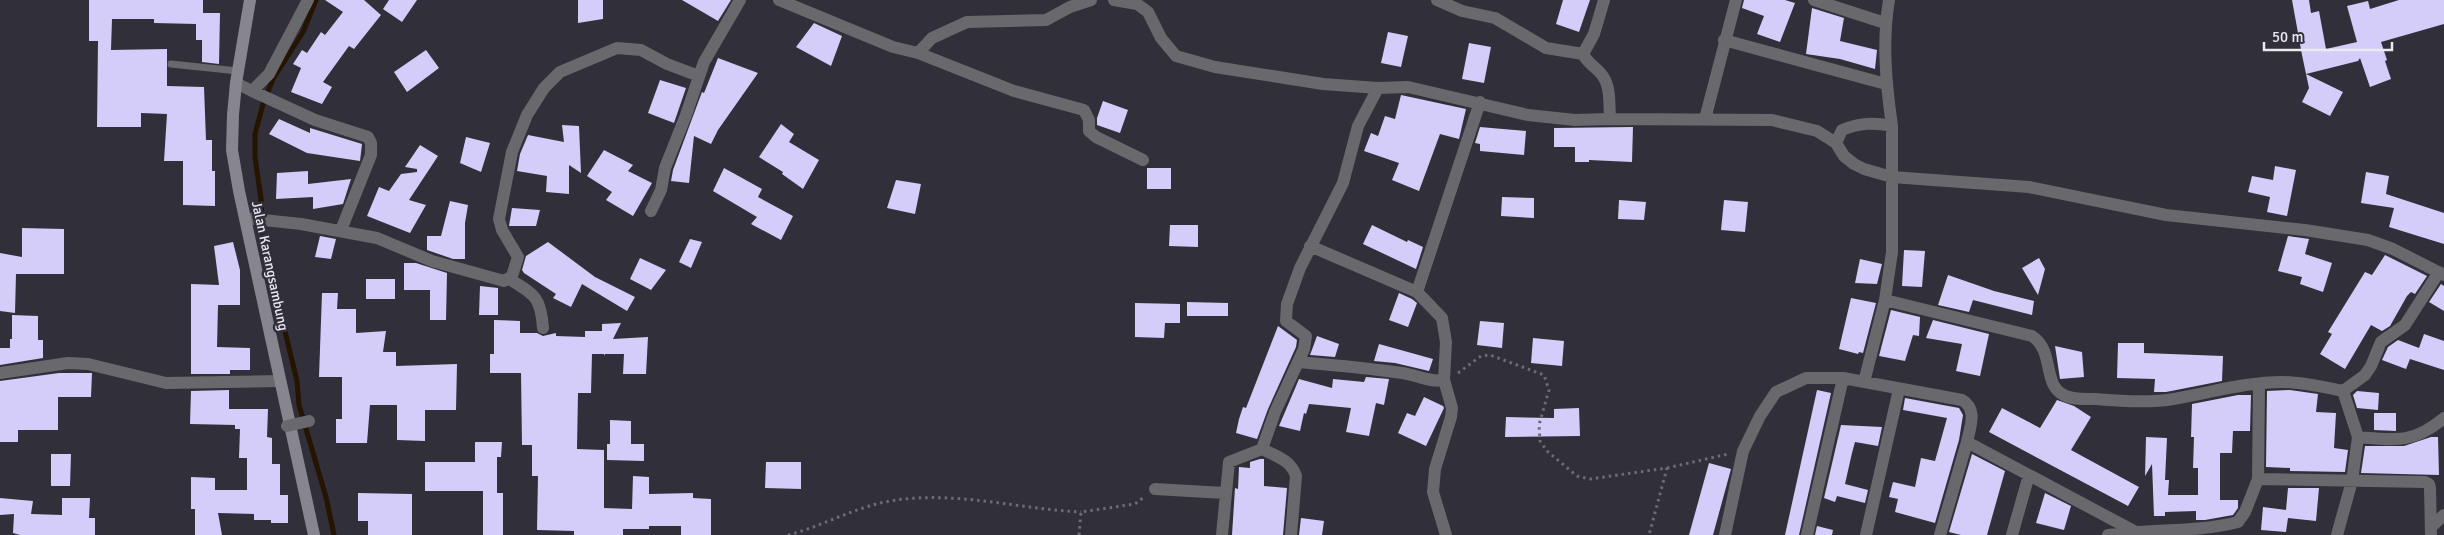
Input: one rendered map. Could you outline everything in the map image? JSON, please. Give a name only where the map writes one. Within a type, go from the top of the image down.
[{"type":"main road","name":"Jalan Karangsambung","points":[[250,0],[237,77],[232,150],[289,427],[314,535]]},
{"type":"street","points":[[255,92],[269,74],[308,0]]},
{"type":"street","points":[[651,211],[661,190],[665,168],[704,62],[740,0]]},
{"type":"street","points":[[779,0],[893,47],[918,53],[1014,91],[1084,110],[1089,120],[1089,131],[1096,137],[1143,160]]},
{"type":"street","points":[[918,53],[932,38],[968,22],[1046,20],[1070,7],[1091,0]]},
{"type":"street","points":[[1114,0],[1137,4],[1148,12],[1170,51],[1182,58],[1242,72],[1323,84],[1378,88],[1408,87],[1535,116],[1575,120],[1705,119],[1788,122],[1817,131],[1836,143],[1844,156],[1854,164],[1892,177],[2029,187],[2166,215],[2305,230],[2368,240],[2393,249],[2442,274],[2405,326],[2381,342],[2365,375],[2343,391],[2308,383],[2282,382],[2213,389],[2167,400],[2116,401],[2074,398],[2063,395],[2055,389],[2046,353],[2040,341],[2032,336],[1885,300]]},
{"type":"street","points":[[1437,0],[1462,12],[1494,18],[1546,48],[1583,54]]},
{"type":"street","points":[[1583,54],[1594,34],[1604,0]]},
{"type":"street","points":[[1705,119],[1724,40],[1736,0]]},
{"type":"street","points":[[1814,0],[1885,23]]},
{"type":"street","points":[[1864,382],[1885,300],[1892,252],[1892,126],[1886,84],[1885,23],[1889,0]]},
{"type":"street","points":[[1724,40],[1886,84]]},
{"type":"street","points":[[247,218],[341,230],[376,238],[432,261],[500,281],[509,279],[514,272],[518,256],[498,219],[512,152],[527,114],[544,88],[560,72],[617,48],[641,50],[667,64],[699,76]]},
{"type":"street","points":[[1583,54],[1587,63],[1602,75],[1608,86],[1610,119]]},
{"type":"street","points":[[237,77],[255,92],[273,101],[315,120],[368,137],[371,143],[371,155],[341,230]]},
{"type":"street","points":[[1222,535],[1224,493],[1229,462],[1262,448],[1274,412],[1304,350],[1306,336],[1286,321],[1292,286],[1310,246],[1343,183],[1358,126],[1378,88]]},
{"type":"street","points":[[1417,292],[1480,102]]},
{"type":"street","points":[[1836,143],[1842,130],[1851,126],[1873,122],[1892,126]]},
{"type":"street","points":[[1310,246],[1417,292],[1442,318],[1446,342],[1444,380],[1452,408],[1451,418],[1435,469],[1432,492],[1446,535]]},
{"type":"street","points":[[509,279],[534,294],[542,309],[543,328]]},
{"type":"street","points":[[1298,362],[1409,374],[1432,381],[1444,380]]},
{"type":"street","points":[[0,373],[68,363],[88,364],[166,383],[280,381]]},
{"type":"street","points":[[1725,535],[1743,451],[1760,416],[1776,392],[1806,378],[1844,378],[1962,400],[1969,404],[1972,421],[1940,535]]},
{"type":"street","points":[[1807,535],[1844,378]]},
{"type":"street","points":[[2108,535],[2134,531],[2183,531],[2238,522],[2245,512],[2258,479],[2259,384]]},
{"type":"street","points":[[1866,535],[1899,389]]},
{"type":"street","points":[[2337,535],[2352,481],[2358,437],[2343,391]]},
{"type":"street","points":[[2358,437],[2402,440],[2429,430],[2444,418]]},
{"type":"street","points":[[289,427],[309,422]]},
{"type":"street","points":[[1967,442],[2134,531]]},
{"type":"street","points":[[1262,448],[1290,463],[1294,468],[1296,476],[1291,535]]},
{"type":"street","points":[[2012,535],[2029,475]]},
{"type":"street","points":[[2258,479],[2429,484],[2431,531]]},
{"type":"street","points":[[1155,489],[1224,493]]},
{"type":"street","points":[[2431,531],[2444,515]]},
{"type":"lane","points":[[171,64],[237,77]]},
{"type":"path","points":[[1444,380],[1481,356],[1490,355],[1540,372],[1547,379],[1549,390],[1539,425],[1540,441],[1548,451],[1577,476],[1590,479],[1667,468],[1743,451]]},
{"type":"path","points":[[1649,535],[1667,468]]},
{"type":"path","points":[[788,535],[890,501],[948,498],[1081,512],[1135,504],[1155,489]]},
{"type":"path","points":[[1079,535],[1081,512]]},
{"type":"building","points":[[89,0],[203,0],[203,13],[220,13],[219,64],[202,62],[202,40],[196,40],[196,24],[154,23],[154,19],[112,19],[111,50],[167,49],[167,86],[204,87],[206,140],[212,140],[212,171],[215,171],[215,206],[183,205],[183,161],[164,161],[167,114],[141,113],[141,127],[97,127],[98,41],[89,41]]},
{"type":"building","points":[[325,0],[364,0],[381,15],[354,49],[349,46],[323,82],[332,87],[322,104],[291,92],[301,68],[293,64],[302,50],[307,53],[321,32],[325,35],[343,12]]},
{"type":"building","points":[[389,0],[417,0],[402,22],[383,9]]},
{"type":"building","points":[[578,0],[603,0],[603,19],[578,23]]},
{"type":"building","points":[[682,0],[731,0],[718,21]]},
{"type":"building","points":[[1563,0],[1590,0],[1579,32],[1556,24]]},
{"type":"building","points":[[1744,0],[1785,0],[1795,3],[1780,42],[1757,34],[1764,16],[1742,8]]},
{"type":"building","points":[[2292,0],[2309,0],[2311,13],[2319,11],[2326,49],[2357,42],[2347,6],[2368,1],[2370,9],[2399,0],[2444,0],[2444,24],[2381,42],[2391,79],[2370,87],[2360,58],[2358,61],[2306,74]]},
{"type":"building","points":[[1812,8],[1844,18],[1840,41],[1877,50],[1875,69],[1840,59],[1806,54]]},
{"type":"building","points":[[814,23],[842,36],[831,66],[796,47]]},
{"type":"building","points":[[1388,32],[1408,36],[1401,67],[1381,63]]},
{"type":"building","points":[[1469,43],[1491,47],[1484,83],[1462,79]]},
{"type":"building","points":[[426,50],[439,68],[407,92],[394,72]]},
{"type":"building","points":[[718,58],[758,73],[718,130],[711,144],[694,136],[689,183],[671,181],[673,170],[702,92],[704,93]]},
{"type":"building","points":[[2306,74],[2343,92],[2330,116],[2302,102],[2309,88]]},
{"type":"building","points":[[660,80],[686,88],[674,123],[648,113]]},
{"type":"building","points":[[1401,95],[1466,109],[1459,139],[1440,134],[1419,191],[1392,180],[1399,163],[1364,151],[1371,133],[1378,136],[1385,116],[1395,119]]},
{"type":"building","points":[[1103,101],[1128,110],[1120,133],[1097,125],[1097,118]]},
{"type":"building","points":[[279,119],[310,133],[310,128],[362,144],[360,161],[307,153],[269,134]]},
{"type":"building","points":[[781,124],[794,134],[789,142],[819,160],[803,189],[782,174],[783,172],[759,157]]},
{"type":"building","points":[[562,125],[579,126],[581,173],[569,165],[569,194],[546,192],[547,176],[517,171],[520,154],[528,135],[564,142]]},
{"type":"building","points":[[1480,127],[1526,131],[1524,155],[1480,151],[1480,144],[1475,143]]},
{"type":"building","points":[[1633,127],[1632,162],[1589,160],[1589,162],[1575,162],[1575,147],[1554,147],[1554,128]]},
{"type":"building","points":[[466,137],[490,143],[481,172],[460,163]]},
{"type":"building","points":[[420,145],[438,156],[409,200],[426,205],[410,233],[367,216],[379,187],[389,191],[401,174],[417,172],[417,169],[405,167]]},
{"type":"building","points":[[604,150],[633,165],[628,171],[652,183],[633,216],[606,200],[612,192],[587,176]]},
{"type":"building","points":[[2275,166],[2296,170],[2287,216],[2267,212],[2270,197],[2248,192],[2252,176],[2273,180]]},
{"type":"building","points":[[724,168],[762,189],[758,197],[793,216],[781,240],[751,224],[757,217],[713,191]]},
{"type":"building","points":[[1147,168],[1171,168],[1171,189],[1147,189]]},
{"type":"building","points":[[308,171],[308,184],[351,179],[343,204],[313,209],[313,197],[276,199],[277,173]]},
{"type":"building","points":[[2366,172],[2389,176],[2386,194],[2444,213],[2444,244],[2389,227],[2394,208],[2361,203]]},
{"type":"building","points":[[896,180],[921,184],[915,214],[887,208]]},
{"type":"building","points":[[1502,197],[1534,198],[1534,218],[1501,216]]},
{"type":"building","points":[[1619,200],[1646,202],[1644,220],[1618,219]]},
{"type":"building","points":[[1724,200],[1748,202],[1745,232],[1721,230]]},
{"type":"building","points":[[450,201],[468,205],[465,223],[465,259],[453,259],[427,250],[427,236],[441,236]]},
{"type":"building","points":[[512,208],[540,210],[536,226],[509,226]]},
{"type":"building","points":[[1170,225],[1198,225],[1198,247],[1169,246]]},
{"type":"building","points":[[1372,225],[1407,242],[1408,240],[1423,247],[1416,269],[1363,244]]},
{"type":"building","points":[[22,228],[64,229],[64,274],[16,274],[15,313],[0,311],[0,253],[22,257]]},
{"type":"building","points":[[320,236],[336,239],[331,259],[315,257]]},
{"type":"building","points":[[2288,236],[2309,239],[2305,254],[2332,263],[2323,292],[2300,284],[2302,277],[2278,271]]},
{"type":"building","points":[[690,239],[702,242],[691,268],[679,262]]},
{"type":"building","points":[[233,242],[240,270],[240,305],[218,305],[217,347],[250,348],[250,370],[230,370],[230,374],[191,374],[191,284],[219,285],[214,246]]},
{"type":"building","points":[[548,242],[595,277],[635,297],[627,311],[582,284],[571,307],[553,298],[556,294],[524,273],[522,270],[526,256]]},
{"type":"building","points":[[1904,250],[1925,251],[1922,287],[1902,286]]},
{"type":"building","points":[[2385,255],[2427,276],[2415,294],[2411,292],[2407,296],[2390,326],[2382,331],[2371,325],[2345,369],[2320,354],[2332,334],[2328,332],[2365,272],[2372,275]]},
{"type":"building","points":[[640,258],[666,270],[651,290],[630,279]]},
{"type":"building","points":[[2039,258],[2045,269],[2038,295],[2022,268]]},
{"type":"building","points":[[1860,259],[1882,264],[1877,284],[1855,283]]},
{"type":"building","points":[[404,263],[416,263],[447,273],[446,320],[430,320],[430,290],[404,290]]},
{"type":"building","points":[[1948,275],[1994,291],[2034,301],[2032,315],[1973,300],[1969,312],[1938,305]]},
{"type":"building","points":[[366,279],[395,279],[395,299],[366,299]]},
{"type":"building","points":[[2441,284],[2444,286],[2444,311],[2429,302]]},
{"type":"building","points":[[480,286],[498,288],[498,315],[479,315]]},
{"type":"building","points":[[322,293],[338,293],[337,309],[356,309],[356,333],[386,331],[383,352],[396,352],[396,366],[457,364],[456,410],[425,410],[425,441],[397,440],[397,405],[370,405],[367,443],[336,443],[336,419],[342,419],[342,377],[319,377]]},
{"type":"building","points":[[1399,293],[1417,303],[1408,327],[1389,320]]},
{"type":"building","points":[[1851,298],[1876,303],[1863,353],[1859,352],[1858,354],[1839,349]]},
{"type":"building","points":[[1187,302],[1228,303],[1228,316],[1187,316]]},
{"type":"building","points":[[1135,303],[1180,304],[1180,323],[1165,323],[1164,338],[1135,337]]},
{"type":"building","points":[[1891,310],[1920,317],[1919,336],[1913,335],[1905,361],[1879,356]]},
{"type":"building","points":[[12,315],[38,316],[38,340],[43,340],[43,358],[0,365],[0,348],[10,348]]},
{"type":"building","points":[[494,320],[520,321],[520,333],[537,333],[543,336],[556,333],[556,336],[585,337],[585,331],[602,331],[602,324],[621,323],[613,339],[648,337],[646,374],[623,374],[624,354],[605,354],[604,356],[604,354],[592,354],[591,393],[578,393],[577,449],[604,450],[604,508],[632,509],[633,476],[649,477],[649,494],[693,493],[693,498],[711,499],[711,535],[681,535],[681,526],[649,526],[649,529],[623,529],[623,535],[574,535],[574,531],[537,530],[538,476],[532,476],[532,445],[522,445],[521,373],[490,373],[490,354],[494,354]]},
{"type":"building","points":[[1933,320],[1989,334],[1980,376],[1956,371],[1962,344],[1926,338]]},
{"type":"building","points":[[1480,321],[1504,323],[1502,348],[1477,345]]},
{"type":"building","points":[[1278,326],[1297,340],[1296,347],[1268,409],[1257,439],[1236,433],[1243,407],[1246,408]]},
{"type":"building","points":[[2424,334],[2444,341],[2444,370],[2410,359],[2406,369],[2382,360],[2388,347],[2398,340],[2419,348]]},
{"type":"building","points":[[1317,336],[1339,344],[1335,357],[1310,355]]},
{"type":"building","points":[[1533,338],[1564,341],[1562,366],[1531,363]]},
{"type":"building","points":[[2118,343],[2144,343],[2144,353],[2223,356],[2222,381],[2166,392],[2154,392],[2155,379],[2117,378]]},
{"type":"building","points":[[1379,344],[1433,359],[1429,371],[1395,363],[1374,361]]},
{"type":"building","points":[[2055,346],[2082,352],[2084,377],[2060,379]]},
{"type":"building","points":[[59,373],[92,373],[91,397],[58,397],[58,430],[18,430],[18,442],[0,442],[0,381]]},
{"type":"building","points":[[1366,377],[1389,379],[1384,405],[1376,403],[1369,436],[1346,432],[1351,408],[1309,404],[1306,414],[1304,413],[1300,431],[1279,426],[1299,379],[1332,388],[1333,379],[1364,382]]},
{"type":"building","points":[[229,390],[229,409],[268,409],[267,437],[272,438],[272,464],[280,464],[280,495],[288,495],[288,523],[254,520],[254,514],[218,513],[222,535],[195,535],[195,509],[191,509],[191,477],[215,478],[215,490],[247,490],[247,458],[239,458],[240,429],[235,429],[235,425],[190,424],[191,391]]},
{"type":"building","points":[[1817,390],[1831,393],[1799,535],[1785,535]]},
{"type":"building","points":[[2290,390],[2318,394],[2316,412],[2336,413],[2334,448],[2348,450],[2345,472],[2290,471],[2290,468],[2266,467],[2267,391]]},
{"type":"building","points":[[2357,391],[2379,393],[2378,410],[2357,408],[2353,395]]},
{"type":"building","points":[[2238,395],[2251,395],[2250,431],[2233,431],[2232,453],[2220,453],[2220,500],[2238,500],[2238,508],[2233,515],[2205,520],[2196,520],[2196,511],[2165,512],[2165,516],[2154,516],[2152,464],[2145,476],[2146,437],[2167,438],[2165,480],[2169,480],[2168,495],[2198,495],[2198,468],[2193,468],[2194,437],[2191,437],[2192,404]]},
{"type":"building","points":[[1424,397],[1444,408],[1426,446],[1398,433],[1407,413],[1415,416]]},
{"type":"building","points":[[1905,398],[1959,408],[1963,415],[1959,440],[1935,523],[1895,512],[1898,499],[1889,497],[1893,482],[1915,487],[1921,458],[1935,461],[1947,418],[1903,410]]},
{"type":"building","points":[[2057,400],[2074,406],[2091,417],[2071,450],[2139,487],[2128,506],[1989,432],[2002,408],[2040,428]]},
{"type":"building","points":[[1579,408],[1580,436],[1505,437],[1506,417],[1554,418],[1554,409]]},
{"type":"building","points":[[2374,413],[2396,413],[2396,431],[2374,430]]},
{"type":"building","points":[[610,420],[631,421],[631,444],[644,444],[644,461],[607,460],[607,444],[610,444]]},
{"type":"building","points":[[1841,425],[1882,427],[1878,446],[1855,442],[1845,484],[1868,490],[1865,503],[1837,496],[1835,502],[1824,498]]},
{"type":"building","points":[[2431,437],[2438,437],[2439,475],[2361,473],[2365,446],[2404,446]]},
{"type":"building","points":[[475,442],[502,442],[501,457],[497,457],[497,493],[503,493],[503,535],[483,535],[483,491],[425,491],[425,462],[475,462]]},
{"type":"building","points":[[51,454],[71,454],[70,486],[51,486]]},
{"type":"building","points":[[1972,454],[2005,471],[1987,535],[1961,535],[1949,532]]},
{"type":"building","points":[[1264,459],[1264,486],[1287,488],[1283,535],[1232,535],[1235,488],[1238,489],[1239,467],[1250,468],[1250,462]]},
{"type":"building","points":[[766,462],[801,462],[801,489],[765,488]]},
{"type":"building","points":[[1709,463],[1731,469],[1713,535],[1689,535]]},
{"type":"building","points":[[2288,488],[2319,488],[2316,521],[2288,518],[2286,532],[2261,530],[2263,507],[2286,510]]},
{"type":"building","points":[[358,493],[412,494],[412,535],[368,535],[368,521],[358,521]]},
{"type":"building","points":[[2045,493],[2071,506],[2064,530],[2036,523]]},
{"type":"building","points":[[0,498],[33,501],[31,514],[62,515],[62,498],[90,498],[89,518],[95,518],[95,535],[20,535],[13,533],[14,514],[0,515]]},
{"type":"building","points":[[1301,518],[1324,521],[1322,535],[1299,535]]},
{"type":"building","points":[[1817,526],[1833,530],[1832,535],[1815,535]]},
{"type":"waterway","points":[[316,0],[303,32],[273,79],[263,104],[255,134],[255,157],[261,199],[263,240],[297,381],[299,405],[326,497],[334,535]]}]
